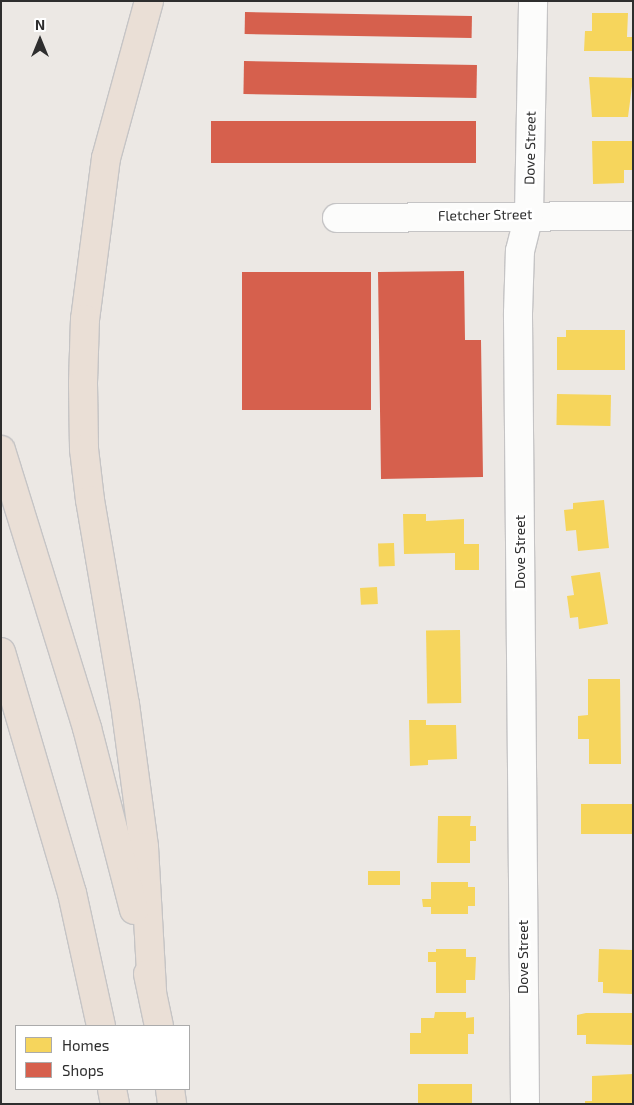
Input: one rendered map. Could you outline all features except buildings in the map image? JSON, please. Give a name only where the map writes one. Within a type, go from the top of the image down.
[{"type":"highway","points":[[149,1],[104,166],[85,319],[83,384],[84,450],[90,500],[125,704],[144,847],[152,992]]},
{"type":"highway","points":[[1,450],[87,728],[123,860],[159,1025]]},
{"type":"highway","points":[[1,652],[72,893],[101,1025]]},
{"type":"highway","points":[[1,721],[72,893]]},
{"type":"highway","points":[[112,1090],[115,1104]]},
{"type":"highway","points":[[170,1090],[172,1104]]},
{"type":"street","name":"Dove Street","points":[[525,1104],[518,313],[520,251],[529,214],[533,1]]},
{"type":"street","name":"Fletcher Street","points":[[337,218],[529,214],[633,216]]}]
